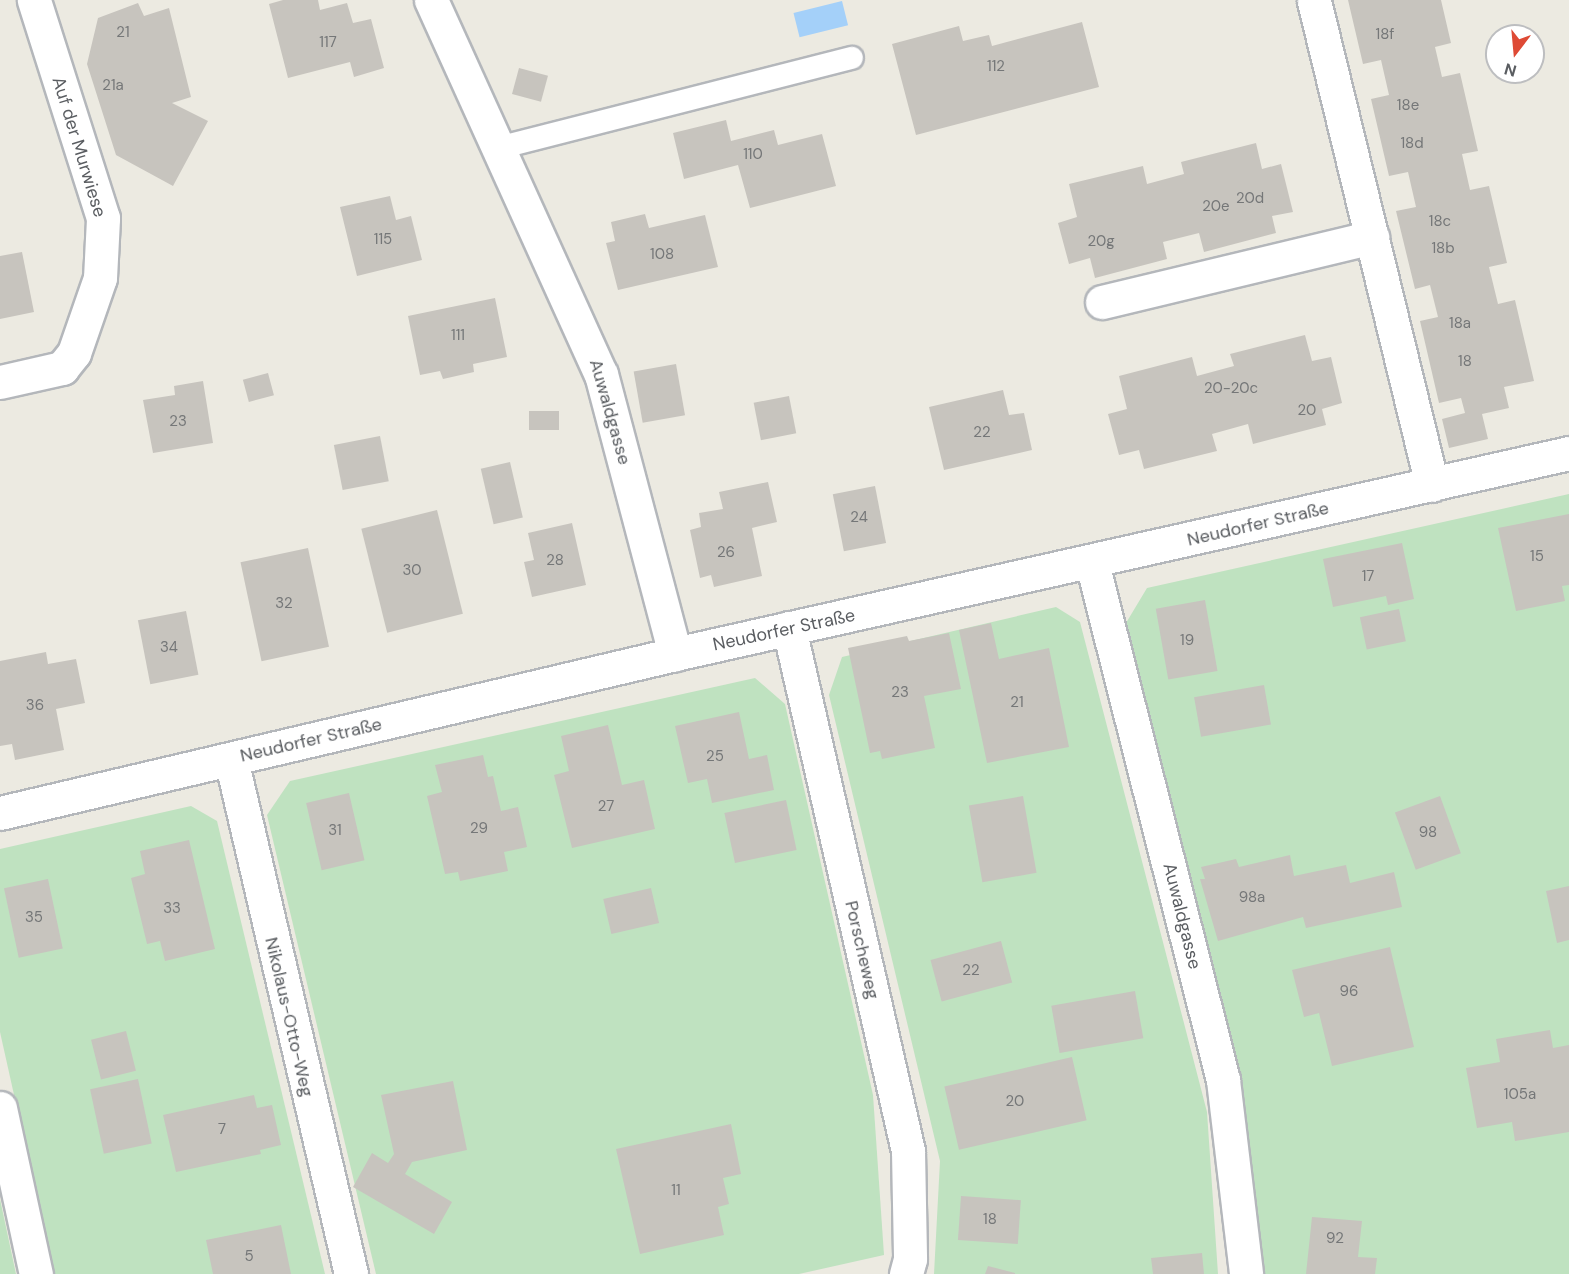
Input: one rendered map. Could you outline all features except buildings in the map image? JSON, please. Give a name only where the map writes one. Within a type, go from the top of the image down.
[{"type":"street","name":"Auf der Murwiese","points":[[0,382],[62,368],[74,353],[100,278],[103,218],[34,0]]},
{"type":"street","name":"Auwaldgasse","points":[[431,0],[502,147],[601,374],[675,654]]},
{"type":"street","points":[[1314,1],[1432,484]]},
{"type":"street","points":[[1102,302],[1372,237]]},
{"type":"street","name":"Neudorfer Straße","points":[[0,813],[675,654],[1092,563],[1569,453]]},
{"type":"street","name":"Auwaldgasse","points":[[1092,563],[1223,1080],[1246,1274]]},
{"type":"street","name":"Porscheweg","points":[[789,628],[908,1152],[910,1259],[906,1274]]},
{"type":"street","name":"Nikolaus-Otto-Weg","points":[[231,759],[351,1274]]},
{"type":"street","points":[[0,1108],[36,1274]]},
{"type":"lane","points":[[502,147],[852,58]]},
{"type":"green space","points":[[1569,494],[1569,1274],[1263,1274],[1241,1098],[1126,623],[1147,588]]},
{"type":"green space","points":[[1056,607],[1080,622],[1207,1112],[1218,1274],[934,1274],[940,1161],[829,695],[842,657]]},
{"type":"green space","points":[[755,678],[785,704],[873,1095],[884,1255],[799,1274],[376,1274],[267,815],[290,781]]},
{"type":"green space","points":[[191,806],[217,821],[325,1274],[54,1274],[0,1032],[0,849]]},
{"type":"green space","points":[[0,1199],[16,1274],[0,1274]]},
{"type":"water","points":[[842,1],[848,25],[800,37],[793,13]]}]
